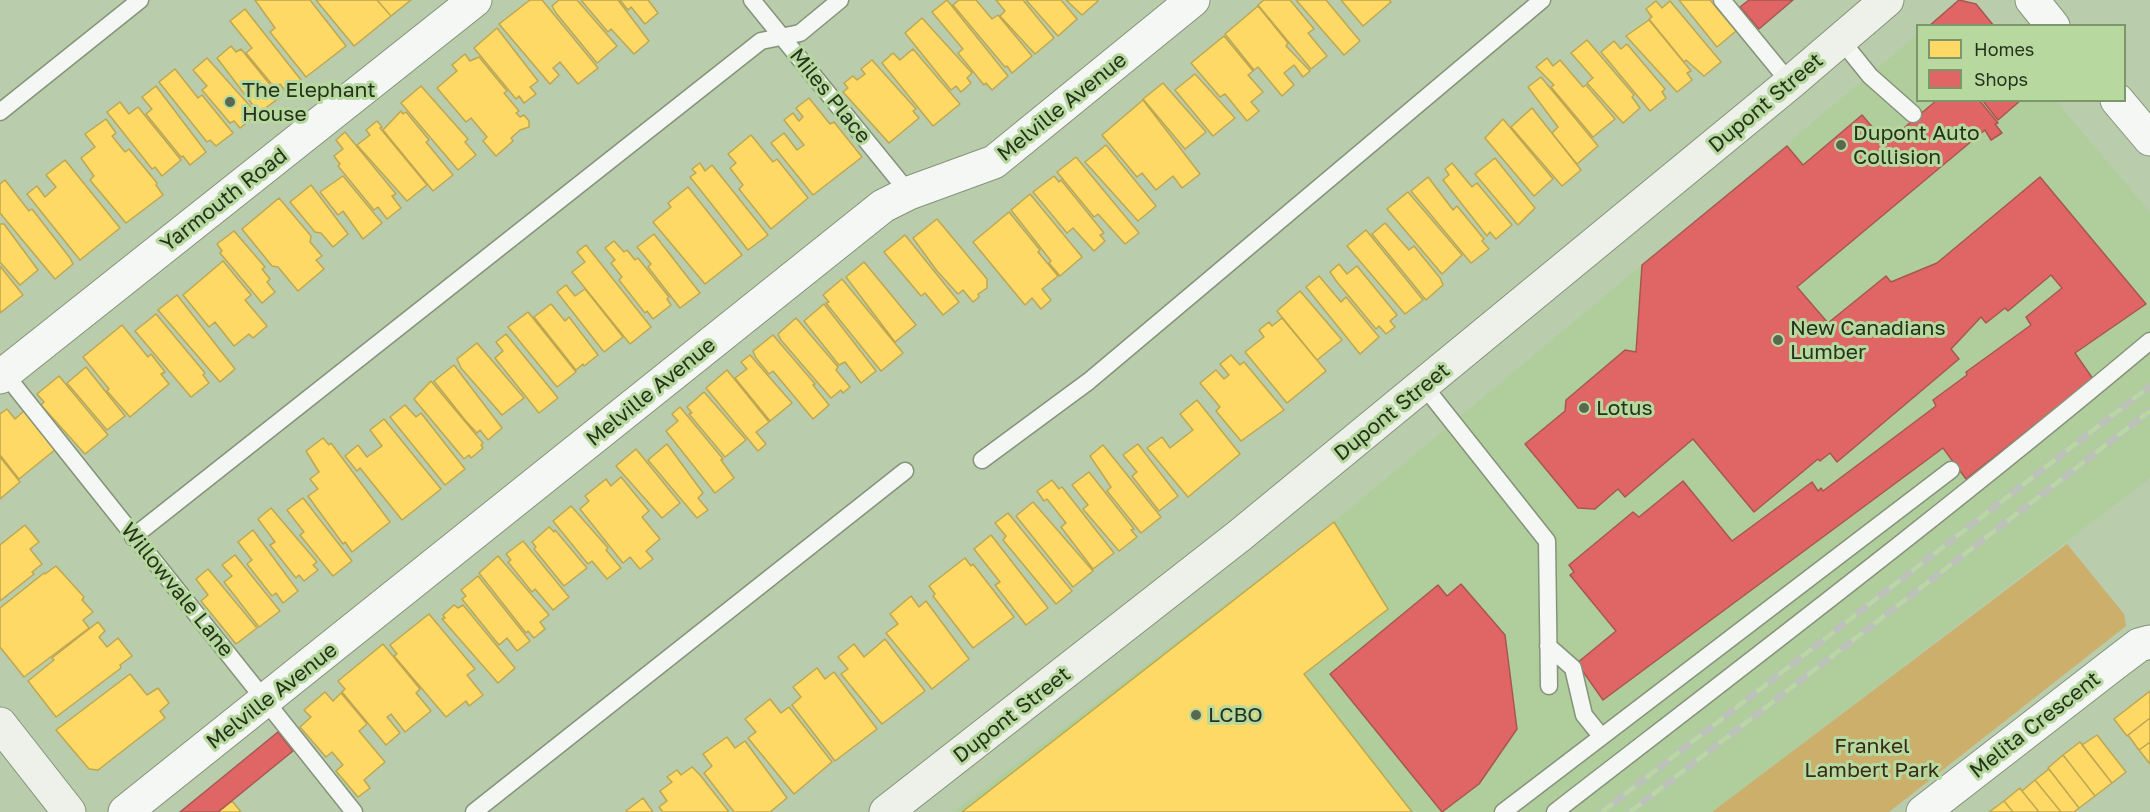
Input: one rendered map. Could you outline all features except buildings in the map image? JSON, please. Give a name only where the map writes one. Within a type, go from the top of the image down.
[{"type":"main road","name":"Dupont Street","points":[[886,812],[1239,536],[1424,386],[1887,0]]},
{"type":"main road","points":[[0,724],[69,812]]},
{"type":"street","name":"Yarmouth Road","points":[[2,373],[476,0]]},
{"type":"street","name":"Melville Avenue","points":[[125,812],[267,701],[883,206],[909,193],[994,162],[1193,0]]},
{"type":"street","points":[[2032,0],[2051,24]]},
{"type":"street","points":[[2119,102],[2150,139]]},
{"type":"street","name":"Melita Crescent","points":[[1923,812],[2139,645],[2150,642]]},
{"type":"lane","points":[[0,112],[140,0]]},
{"type":"lane","name":"Miles Place","points":[[752,0],[909,193]]},
{"type":"lane","points":[[133,537],[761,41],[800,33],[840,0]]},
{"type":"lane","points":[[982,460],[1089,381],[1542,0]]},
{"type":"lane","points":[[1722,0],[1790,83]]},
{"type":"lane","points":[[1841,40],[1870,76],[1913,114]]},
{"type":"lane","points":[[1555,812],[2072,407],[2150,341]]},
{"type":"lane","name":"Willowvale Lane","points":[[2,373],[354,812]]},
{"type":"lane","points":[[1424,386],[1547,541],[1549,686]]},
{"type":"lane","points":[[1503,812],[1951,470]]},
{"type":"lane","points":[[474,812],[905,471]]},
{"type":"lane","points":[[1548,646],[1573,668],[1584,715],[1601,736]]},
{"type":"shaded area","points":[[1916,36],[1916,102],[2057,102],[2150,212],[2150,478],[1712,812],[953,812],[1334,522]]},
{"type":"green space","name":"Frankel Lambert Park","points":[[2067,544],[2124,614],[2126,626],[1889,812],[1712,812]]},
{"type":"railway","points":[[1602,812],[2150,386]]},
{"type":"railway","points":[[1630,812],[2150,411]]},
{"type":"place","name":"The Elephant House","points":[[230,102]]},
{"type":"place","name":"Dupont Auto Collision","points":[[1841,145]]},
{"type":"place","name":"New Canadians Lumber","points":[[1778,340]]},
{"type":"place","name":"Lotus","points":[[1584,408]]},
{"type":"place","name":"LCBO","points":[[1196,715]]}]
